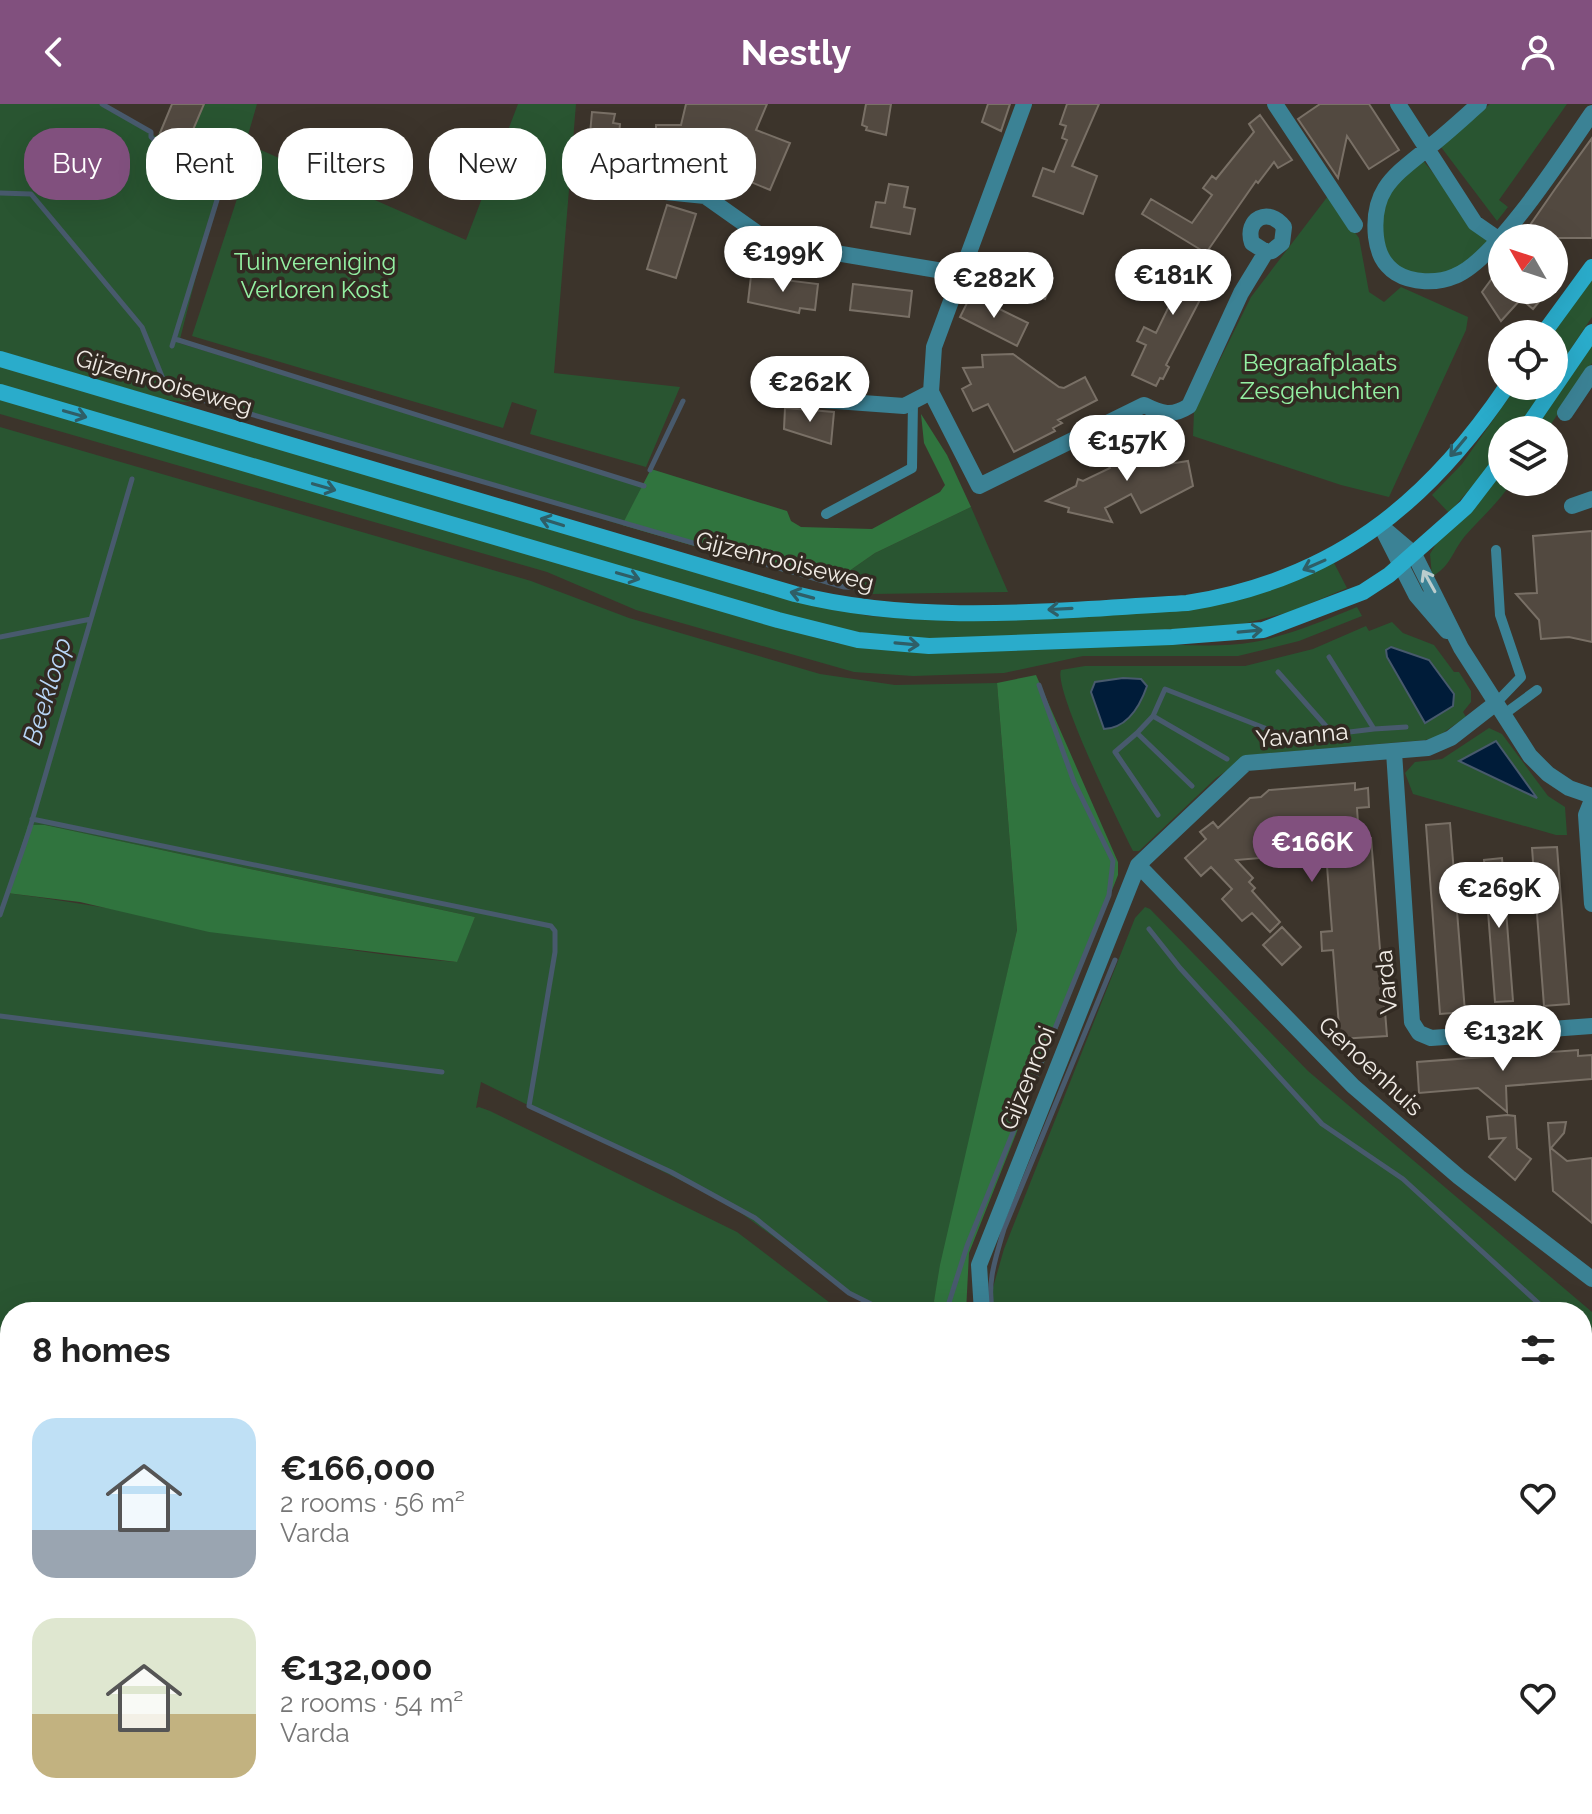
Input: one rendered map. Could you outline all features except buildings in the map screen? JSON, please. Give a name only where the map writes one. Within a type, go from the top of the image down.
[{"type":"main road","points":[[1553,320],[1592,267]]},
{"type":"main road","points":[[1535,416],[1592,332]]},
{"type":"main road","name":"Gijzenrooiseweg","points":[[0,359],[845,606],[911,613],[1187,603],[1273,583],[1341,552],[1381,526],[1422,490],[1496,400]]},
{"type":"main road","points":[[0,392],[747,611],[858,640],[929,646],[1172,637],[1263,630],[1363,592],[1399,567],[1466,507],[1488,478]]},
{"type":"street","points":[[1024,104],[934,347],[931,392],[979,486],[1144,405],[1159,413],[1175,415],[1189,406],[1241,293],[1266,252]]},
{"type":"street","points":[[1275,104],[1355,225]]},
{"type":"street","points":[[1398,104],[1475,223],[1488,232]]},
{"type":"street","points":[[1479,104],[1403,167],[1378,198],[1374,221],[1377,249],[1386,266],[1401,276],[1421,282],[1455,276],[1488,250]]},
{"type":"street","points":[[1510,224],[1548,178],[1592,113]]},
{"type":"street","points":[[711,200],[770,242],[961,274]]},
{"type":"street","points":[[1565,413],[1592,373]]},
{"type":"street","points":[[808,399],[904,406],[931,392]]},
{"type":"street","points":[[1572,506],[1592,499]]},
{"type":"street","points":[[1381,526],[1414,554],[1461,648],[1530,756],[1548,774],[1592,798],[1586,815],[1592,904]]},
{"type":"street","points":[[1381,526],[1399,567],[1416,595],[1461,648]]},
{"type":"street","name":"Yavanna","points":[[1138,865],[1246,763],[1428,748],[1500,709]]},
{"type":"street","name":"Varda","points":[[1394,752],[1412,1022],[1419,1033],[1431,1038],[1592,1026]]},
{"type":"street","name":"Genoenhuis","points":[[1138,865],[1353,1086],[1459,1177],[1592,1279]]},
{"type":"street","name":"Gijzenrooi","points":[[981,1302],[979,1265],[1138,865]]},
{"type":"lane","points":[[826,514],[912,468],[913,401]]},
{"type":"lane","points":[[1496,550],[1500,615],[1521,677],[1500,709]]},
{"type":"lane","points":[[1500,709],[1537,690]]},
{"type":"green space","points":[[0,104],[99,104],[146,131],[146,200],[215,200],[179,343],[644,485],[622,525],[201,399],[184,402],[163,399],[0,351]]},
{"type":"green space","points":[[172,104],[257,104],[250,128],[161,128]]},
{"type":"green space","name":"Tuinvereniging Verloren Kost","points":[[518,104],[576,104],[574,128],[562,128],[562,200],[568,200],[554,373],[680,387],[646,467],[530,434],[537,410],[512,402],[503,428],[192,336],[237,200],[262,200],[262,151],[278,158],[278,200],[375,200],[466,240],[481,200],[546,200],[546,128],[509,128]]},
{"type":"green space","points":[[1490,104],[1567,104],[1499,200],[1508,207],[1497,221],[1441,147]]},
{"type":"green space","points":[[1421,158],[1488,243],[1470,261],[1444,275],[1404,272],[1389,258],[1381,236],[1385,197]]},
{"type":"green space","name":"Begraafplaats Zesgehuchten","points":[[1328,196],[1359,238],[1369,292],[1384,302],[1401,287],[1468,317],[1466,330],[1389,497],[1341,485],[1193,436],[1194,412],[1251,297]]},
{"type":"green space","points":[[1592,278],[1592,317],[1568,353],[1568,320],[1563,320]]},
{"type":"green space","points":[[1592,337],[1592,363],[1568,399],[1568,373]]},
{"type":"green space","points":[[0,365],[835,609],[869,616],[928,620],[1157,612],[1333,561],[1347,588],[1290,612],[1247,623],[1201,628],[927,640],[831,629],[0,386]]},
{"type":"green space","points":[[0,399],[835,643],[946,651],[1132,644],[1223,645],[1280,636],[1357,607],[1362,616],[1299,641],[1238,656],[1083,656],[1004,673],[913,676],[854,672],[636,610],[547,572],[0,414]]},
{"type":"green space","points":[[1507,400],[1537,400],[1526,416],[1496,416]]},
{"type":"green space","points":[[1550,400],[1567,400],[1556,416],[1539,416]]},
{"type":"green space","points":[[921,414],[947,455],[971,507],[875,553],[829,585],[622,525],[651,469],[787,511],[791,521],[801,527],[872,529],[940,492],[945,485],[924,443]]},
{"type":"green space","points":[[0,427],[531,581],[629,618],[820,674],[895,685],[997,683],[1017,930],[934,1302],[864,1302],[729,1204],[481,1082],[476,1108],[490,1111],[737,1232],[829,1302],[0,1302]],"holes":[[[29,825],[45,825],[475,917],[456,962],[343,949],[7,893]]]},
{"type":"green space","points":[[1488,427],[1488,468],[1449,513],[1432,495],[1462,464]]},
{"type":"green space","points":[[1488,486],[1488,496],[1501,496],[1465,536],[1447,564],[1432,576],[1430,554],[1437,542]]},
{"type":"green space","points":[[971,507],[1008,592],[872,594],[829,585],[875,553]]},
{"type":"green space","points":[[1392,622],[1403,633],[1434,645],[1454,672],[1459,672],[1471,691],[1471,702],[1463,712],[1466,717],[1437,737],[1425,740],[1250,755],[1216,778],[1139,851],[1133,851],[1077,729],[1061,682],[1061,670],[1085,666],[1245,666],[1313,649],[1366,626],[1369,631]],"holes":[[[1386,650],[1453,706],[1425,723],[1387,658]]]},
{"type":"green space","points":[[1036,675],[1118,862],[1118,875],[969,1253],[967,1302],[934,1302],[940,1265],[1017,930],[997,683]]},
{"type":"green space","points":[[1489,728],[1502,734],[1548,796],[1565,807],[1567,835],[1556,835],[1413,794],[1405,773],[1415,762],[1442,759]]},
{"type":"green space","points":[[28,825],[45,825],[475,917],[457,962],[209,932],[80,902],[7,893]]},
{"type":"green space","points":[[1145,907],[1150,909],[1308,1071],[1580,1302],[993,1302],[992,1291],[1004,1249],[1135,918]]},
{"type":"water","points":[[1391,647],[1429,660],[1454,694],[1453,706],[1425,723],[1387,657],[1386,650]]},
{"type":"water","points":[[1141,679],[1147,686],[1132,715],[1119,725],[1104,729],[1091,692],[1095,682]]},
{"type":"water","points":[[1496,741],[1537,798],[1459,761]]},
{"type":"waterway","points":[[102,104],[151,132],[151,137],[162,147],[225,174],[172,346]]},
{"type":"waterway","name":"Beekloop","points":[[0,193],[31,194],[142,327],[163,379]]},
{"type":"waterway","points":[[175,339],[644,486]]},
{"type":"waterway","points":[[192,397],[844,587],[861,588]]},
{"type":"waterway","points":[[650,470],[683,401]]},
{"type":"waterway","name":"Beekloop","points":[[0,915],[29,831],[132,479]]},
{"type":"waterway","points":[[0,637],[91,619]]},
{"type":"waterway","points":[[1329,657],[1374,729],[1406,727]]},
{"type":"waterway","points":[[1278,672],[1333,734],[1374,729]]},
{"type":"waterway","points":[[949,1302],[967,1246],[1109,895],[1113,861],[1074,782],[1039,685]]},
{"type":"waterway","points":[[1227,759],[1153,716],[1165,689],[1298,741],[1333,734]]},
{"type":"waterway","points":[[1153,716],[1137,733],[1192,786]]},
{"type":"waterway","points":[[1137,733],[1115,752],[1158,815]]},
{"type":"waterway","points":[[32,819],[551,926],[555,931],[555,952],[529,1106],[671,1172],[755,1218],[849,1293],[867,1302]]},
{"type":"waterway","points":[[1149,929],[1180,968],[1322,1124],[1403,1179],[1537,1302]]},
{"type":"waterway","points":[[991,1302],[991,1281],[1004,1229],[1115,960]]},
{"type":"waterway","points":[[0,1016],[442,1072]]}]
